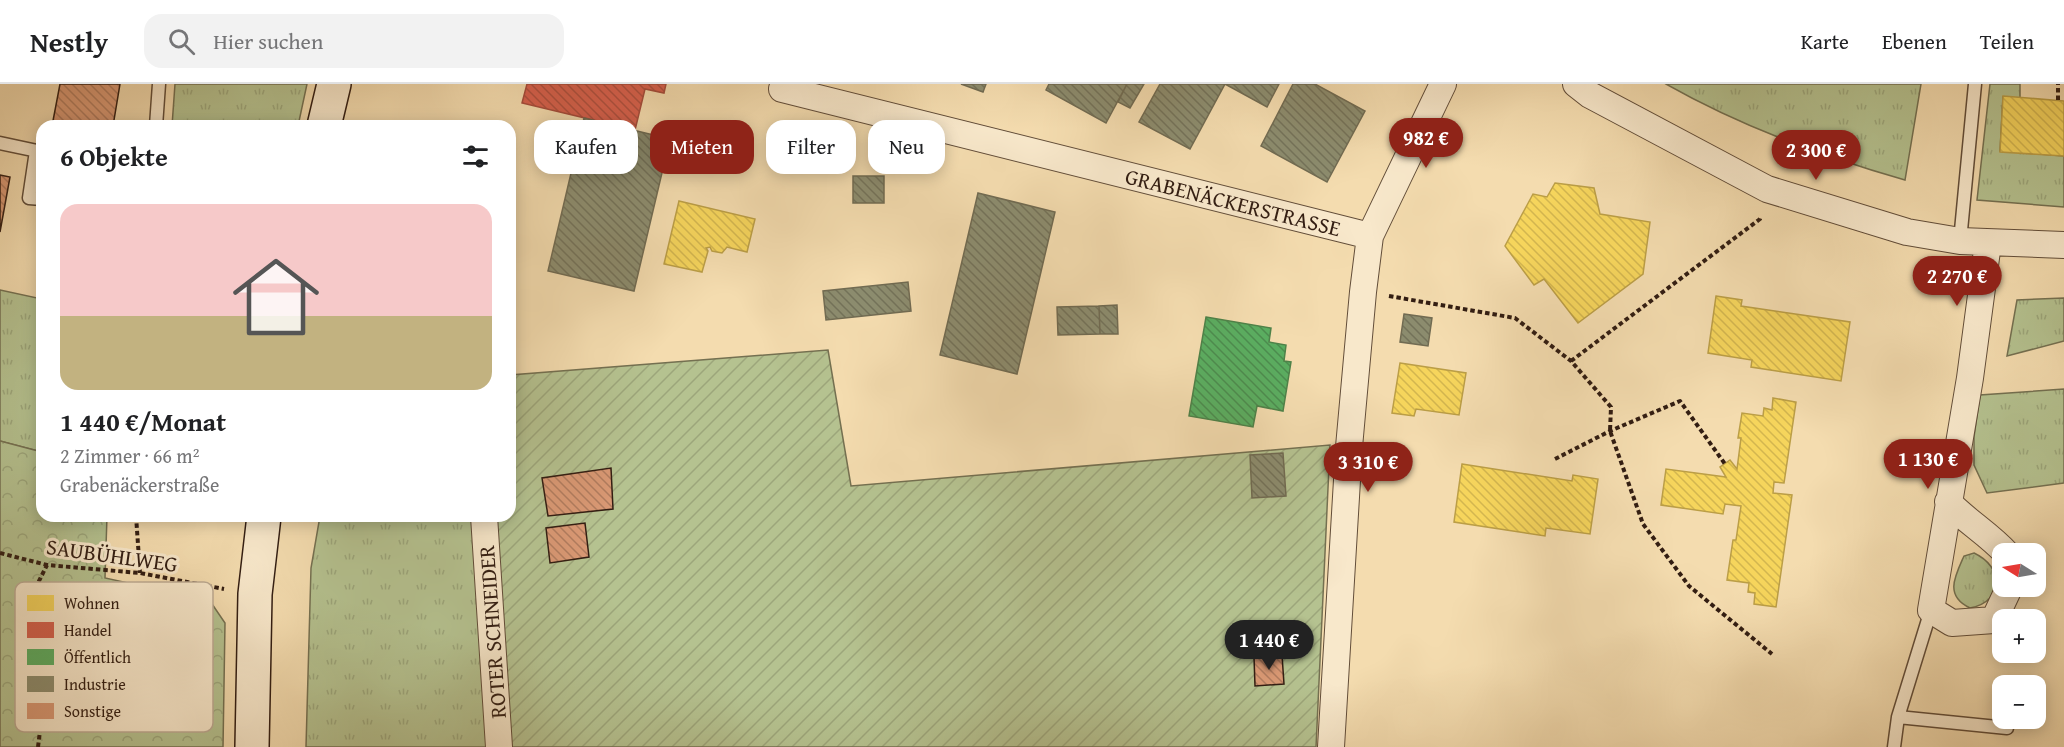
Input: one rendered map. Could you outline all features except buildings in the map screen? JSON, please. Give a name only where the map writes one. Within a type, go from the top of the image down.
[{"type":"main road","points":[[325,120],[334,84]]},
{"type":"main road","points":[[252,747],[255,594],[263,522]]},
{"type":"street","name":"GRABENÄCKERSTRASSE","points":[[1331,747],[1349,447],[1370,236],[1443,84]]},
{"type":"street","points":[[1576,84],[1590,95],[1767,189],[1907,232],[1960,241],[2064,245]]},
{"type":"street","name":"GRABENÄCKERSTRASSE","points":[[781,86],[1370,236]]},
{"type":"street","points":[[1989,243],[1970,378],[1931,610],[1952,622],[1994,620],[2005,597]]},
{"type":"street","points":[[1948,502],[1997,543]]},
{"type":"street","name":"ROTER SCHNEIDER","points":[[484,522],[500,747]]},
{"type":"lane","points":[[156,120],[159,84]]},
{"type":"lane","points":[[1960,241],[1976,84]]},
{"type":"lane","points":[[0,143],[36,151]]},
{"type":"lane","points":[[36,166],[29,198],[36,199]]},
{"type":"lane","points":[[1894,747],[1898,717],[1931,610]]},
{"type":"lane","points":[[1898,717],[1992,726]]},
{"type":"path","points":[[2058,84],[2058,100]]},
{"type":"path","points":[[1570,361],[1760,219],[1767,189]]},
{"type":"path","points":[[1363,292],[1515,318],[1570,361],[1611,407],[1610,431],[1643,524],[1689,586],[1772,654]]},
{"type":"path","points":[[1555,459],[1610,431],[1680,401],[1725,464]]},
{"type":"path","points":[[136,522],[140,573]]},
{"type":"path","name":"SAUBÜHLWEG","points":[[0,554],[47,565],[140,573],[189,582]]},
{"type":"path","points":[[38,582],[47,565]]},
{"type":"path","name":"SAUBÜHLWEG","points":[[213,586],[255,594]]},
{"type":"path","points":[[38,747],[40,732]]},
{"type":"green space","points":[[175,84],[307,84],[299,120],[172,120]]},
{"type":"green space","points":[[1666,84],[1921,84],[1905,180],[1782,139],[1724,114]]},
{"type":"green space","points":[[1990,84],[2020,84],[2020,98],[2003,97],[2000,151],[2064,156],[2064,207],[1977,200]]},
{"type":"green space","points":[[0,290],[36,298],[36,450],[0,441]]},
{"type":"green space","points":[[2064,298],[2064,341],[2007,356],[2017,300]]},
{"type":"green space","points":[[828,350],[851,486],[1330,445],[1316,747],[499,747],[484,522],[516,522],[516,375]]},
{"type":"green space","points":[[2064,389],[2064,483],[1987,493],[1974,465],[1974,437],[1980,395]]},
{"type":"green space","points":[[0,441],[36,450],[36,522],[107,522],[105,578],[123,582],[15,582],[15,732],[213,732],[213,605],[225,623],[223,747],[0,747]]},
{"type":"green space","points":[[319,522],[484,522],[499,747],[306,747],[311,568]]},
{"type":"green space","points":[[1974,553],[1984,559],[1992,569],[1992,595],[1981,604],[1970,608],[1957,598],[1954,592],[1955,578],[1964,556]]}]
